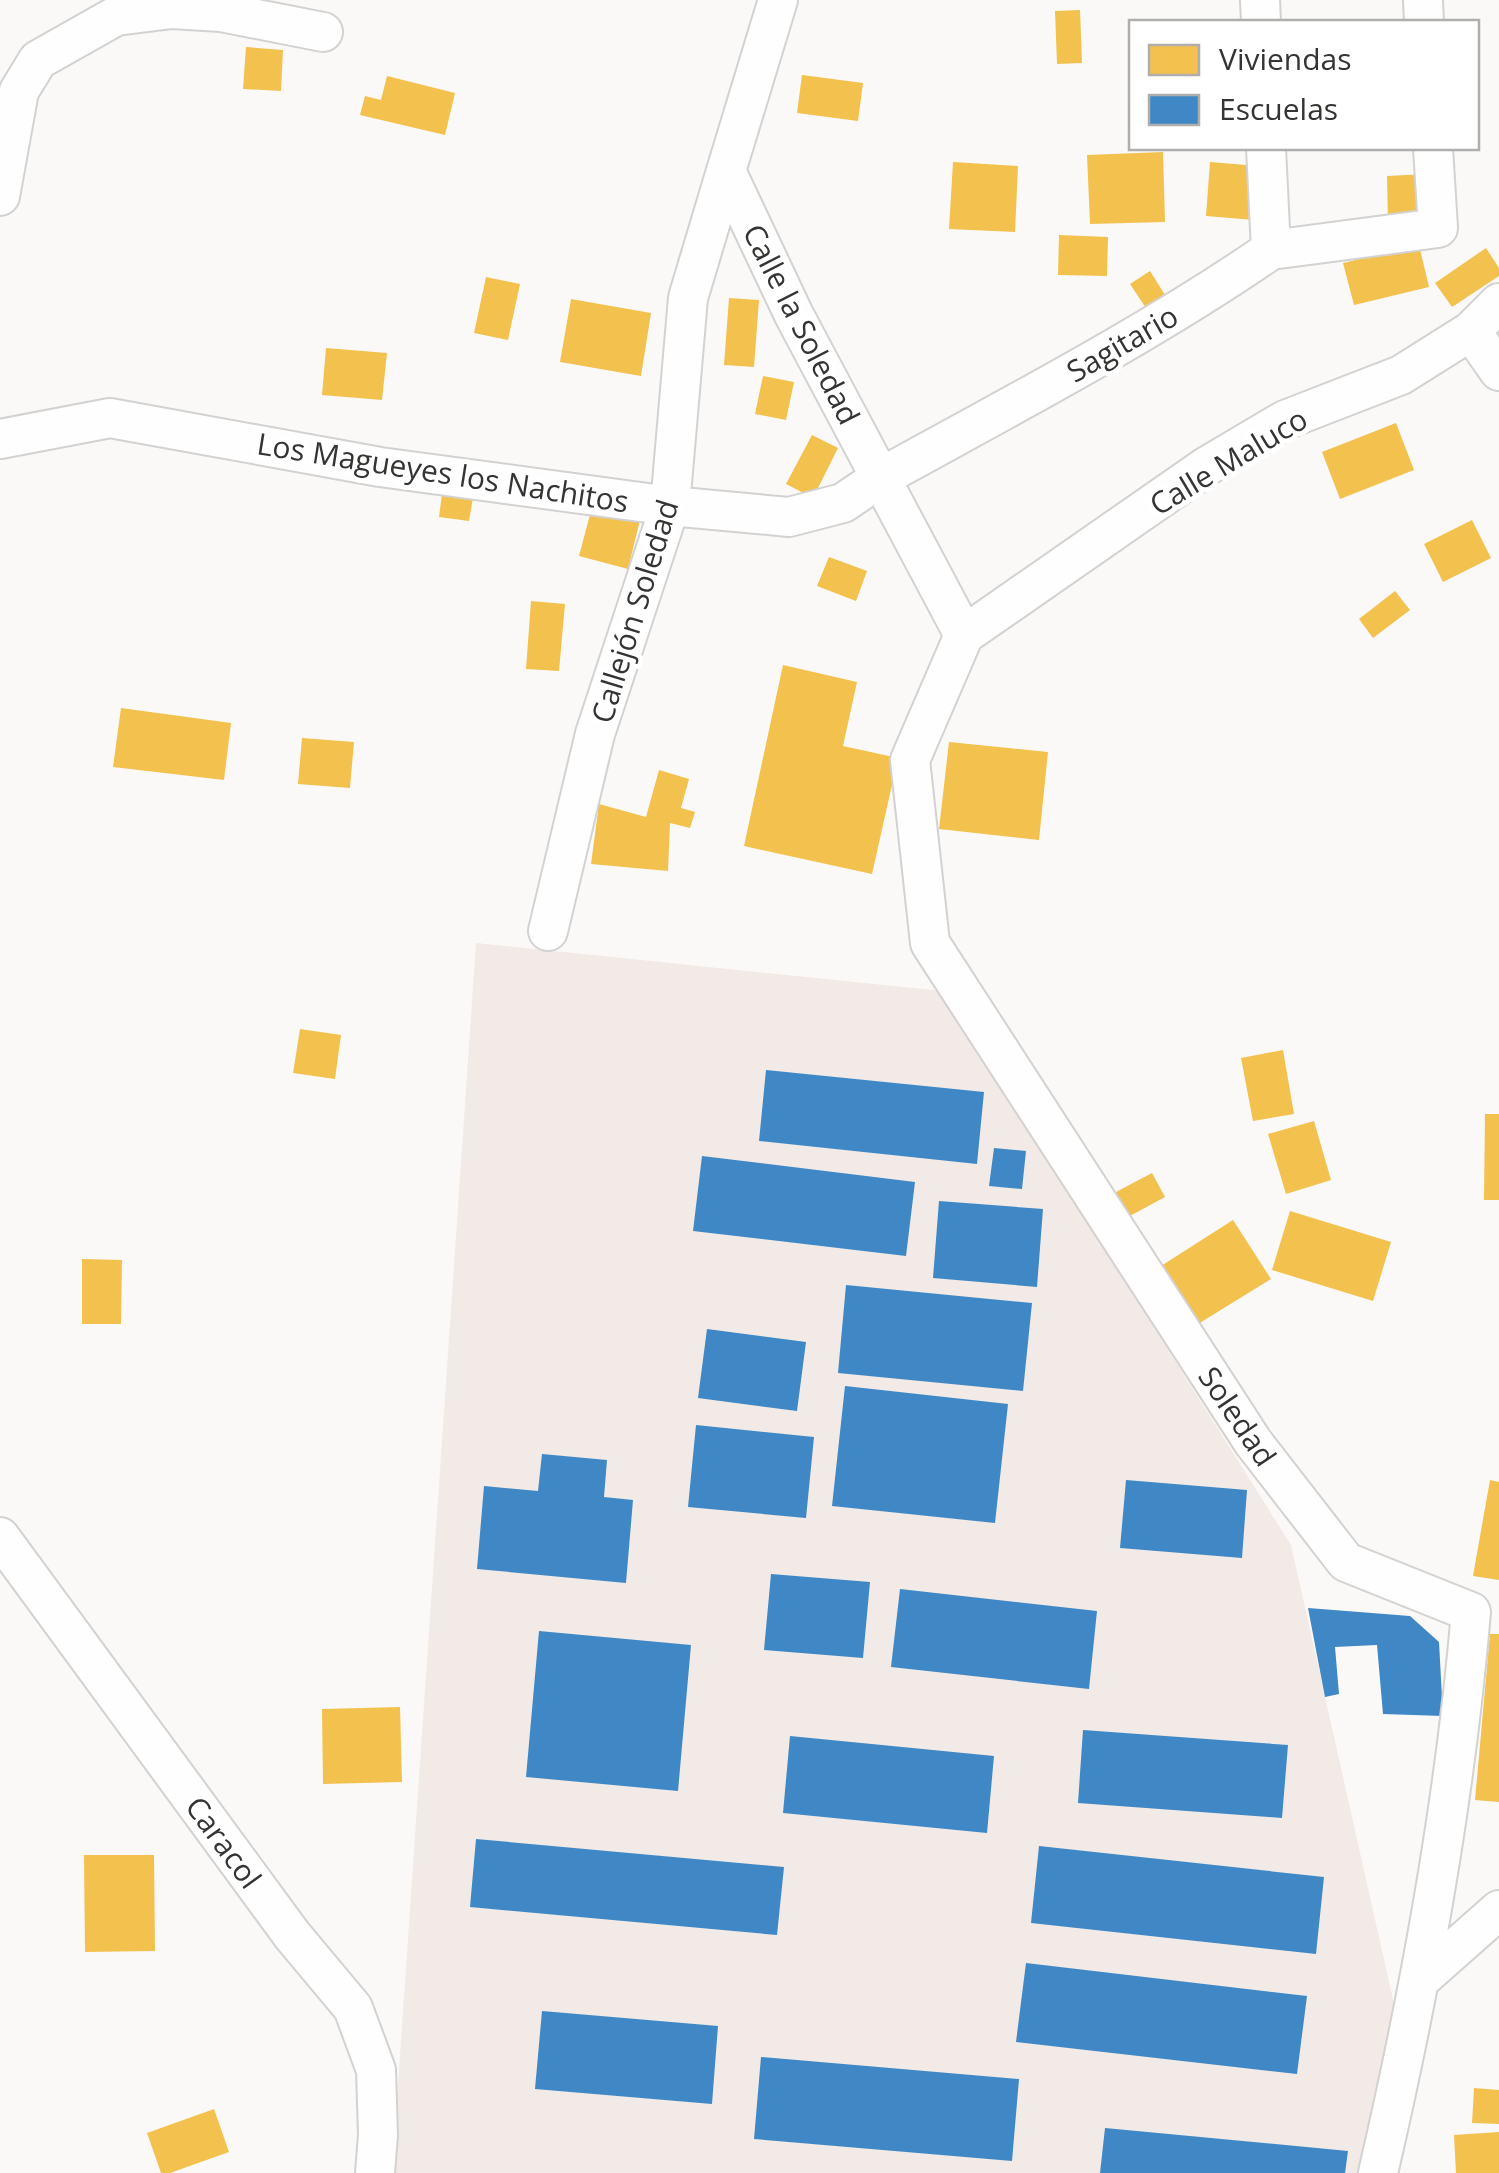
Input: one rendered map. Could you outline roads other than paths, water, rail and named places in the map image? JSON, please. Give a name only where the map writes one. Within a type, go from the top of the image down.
[{"type":"street","points":[[726,171],[778,0]]},
{"type":"street","points":[[0,196],[19,91],[38,60],[116,16],[172,9],[221,12],[324,32]]},
{"type":"street","points":[[1266,150],[1270,250],[1438,228],[1433,150]]},
{"type":"street","name":"Calle la Soledad","points":[[726,171],[794,314],[964,634]]},
{"type":"street","name":"Callejón Soledad","points":[[548,931],[595,734],[670,506],[688,298],[726,171]]},
{"type":"street","name":"Sagitario","points":[[880,478],[1145,332],[1270,250]]},
{"type":"street","name":"Calle Maluco","points":[[964,634],[1208,466],[1285,420],[1400,375],[1471,331],[1499,302]]},
{"type":"street","points":[[1471,331],[1499,371]]},
{"type":"street","name":"Los Magueyes los Nachitos","points":[[0,439],[110,418],[380,467],[670,506],[789,517],[844,502],[880,478]]},
{"type":"street","name":"Soledad","points":[[964,634],[910,760],[930,943],[1253,1442],[1346,1562],[1485,1611],[1465,1685],[1422,1978],[1378,2173]]},
{"type":"street","name":"Caracol","points":[[0,1537],[292,1935],[352,2008],[376,2070],[375,2173]]},
{"type":"street","points":[[1422,1978],[1499,1910]]}]
